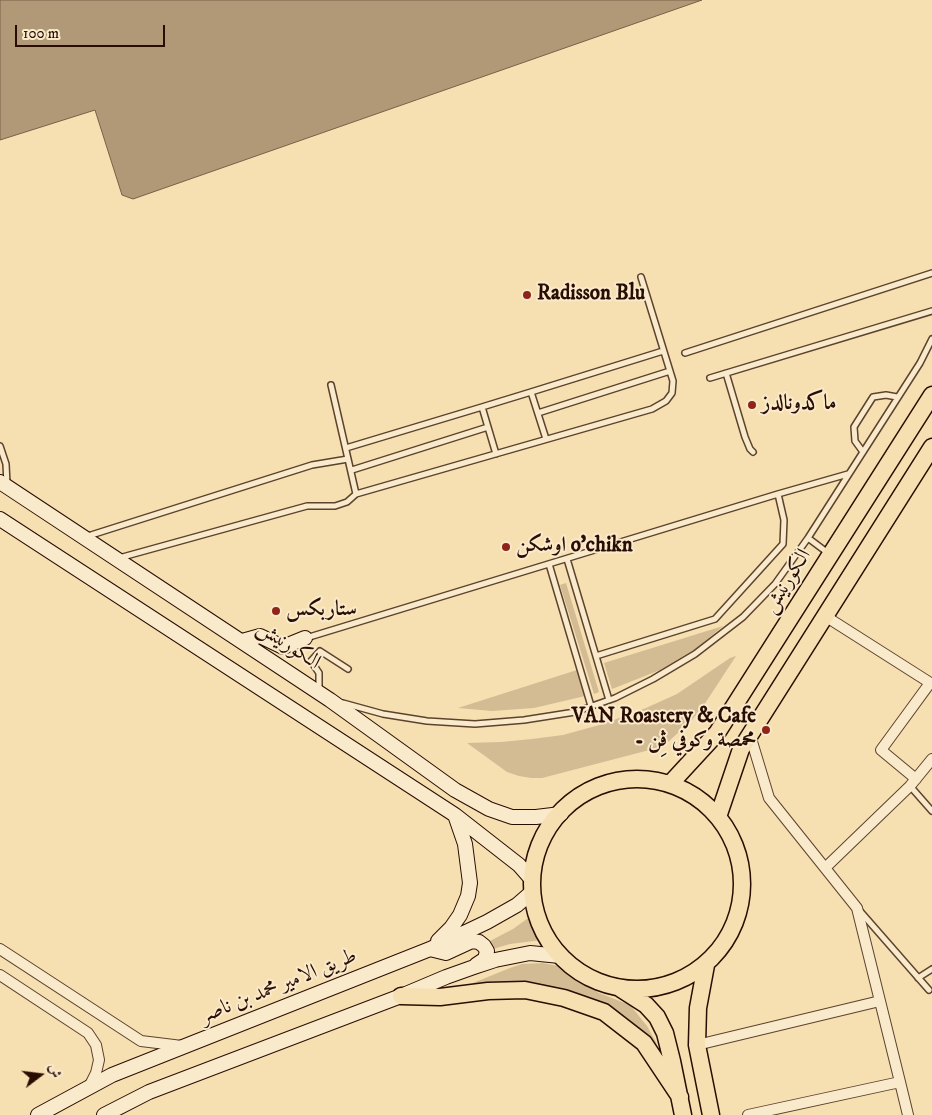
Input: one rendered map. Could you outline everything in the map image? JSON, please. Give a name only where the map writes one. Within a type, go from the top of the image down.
[{"type":"main road","name":"الكورنيش","points":[[670,784],[717,733],[932,395]]},
{"type":"main road","points":[[718,817],[741,749],[932,447]]},
{"type":"main road","name":"الكورنيش","points":[[4,485],[325,696],[455,790],[489,809],[512,817],[561,814]]},
{"type":"main road","points":[[0,519],[455,815],[519,865],[533,886]]},
{"type":"main road","points":[[242,641],[260,636],[283,646],[305,638]]},
{"type":"main road","points":[[621,989],[651,989],[680,981],[706,965],[727,940],[739,910],[742,877],[734,845],[718,817],[696,798],[670,784],[646,779],[622,780],[598,786],[576,798],[543,838],[534,864],[533,886],[537,915],[546,937],[560,956],[588,977],[621,989],[646,1005],[657,1017],[665,1033],[683,1115]]},
{"type":"main road","points":[[430,949],[460,916],[469,890],[470,884],[465,844],[455,815]]},
{"type":"main road","name":"طريق الامير محمد بن ناصر","points":[[38,1115],[112,1076],[430,949],[487,922],[517,905],[533,886]]},
{"type":"main road","points":[[430,949],[446,953],[472,942],[479,942],[486,951],[485,959],[474,967]]},
{"type":"main road","points":[[104,1115],[149,1092],[401,996],[446,976],[495,960],[530,953],[560,956]]},
{"type":"main road","points":[[706,965],[698,1008],[697,1045],[711,1115]]},
{"type":"main road","points":[[401,996],[440,997],[488,991],[525,990],[564,998],[604,1012],[644,1043],[680,1097]]},
{"type":"main road","points":[[676,1081],[679,1067],[684,1063],[690,1064],[703,1081]]},
{"type":"street","points":[[825,616],[931,684],[880,750],[913,783]]},
{"type":"street","points":[[750,735],[769,798],[857,908],[908,1115]]},
{"type":"street","points":[[825,868],[913,783],[932,759]]},
{"type":"street","points":[[0,949],[141,1041],[185,1046]]},
{"type":"street","points":[[0,975],[88,1033],[96,1045],[99,1060],[90,1087]]},
{"type":"street","points":[[697,1045],[880,1001]]},
{"type":"street","points":[[748,1115],[900,1082]]},
{"type":"lane","points":[[685,353],[932,273]]},
{"type":"lane","points":[[116,558],[307,506],[335,506],[347,502],[356,494],[652,409],[666,401],[672,393],[673,382],[641,277]]},
{"type":"lane","points":[[710,378],[932,311]]},
{"type":"lane","points":[[348,669],[320,651],[311,661],[319,673],[325,696],[383,714],[427,721],[475,724],[524,720],[575,712],[609,700],[653,679],[695,654],[743,617],[775,584],[808,538],[920,363],[932,339]]},
{"type":"lane","points":[[346,448],[663,351]]},
{"type":"lane","points":[[538,413],[670,371]]},
{"type":"lane","points":[[726,373],[745,437],[753,452]]},
{"type":"lane","points":[[331,385],[356,494]]},
{"type":"lane","points":[[531,392],[546,440]]},
{"type":"lane","points":[[863,452],[855,440],[854,427],[873,398],[886,395],[898,397]]},
{"type":"lane","points":[[482,407],[496,454]]},
{"type":"lane","points":[[352,470],[488,427]]},
{"type":"lane","points":[[0,446],[6,464],[4,485]]},
{"type":"lane","points":[[83,537],[312,465],[348,459]]},
{"type":"lane","points":[[305,638],[849,474]]},
{"type":"lane","points":[[596,656],[715,619],[783,544],[784,520],[778,494]]},
{"type":"lane","points":[[808,538],[830,555]]},
{"type":"lane","points":[[566,559],[609,700]]},
{"type":"lane","points":[[549,564],[592,706]]},
{"type":"lane","points":[[913,783],[932,811]]},
{"type":"lane","points":[[857,908],[929,990]]},
{"type":"lane","points":[[918,978],[932,969]]},
{"type":"shaded area","points":[[0,0],[702,0],[133,199],[122,195],[95,110],[0,140]]},
{"type":"shaded area","points":[[566,583],[599,692],[594,694],[560,585]]},
{"type":"shaded area","points":[[723,626],[697,648],[660,670],[612,689],[604,663]]},
{"type":"shaded area","points":[[736,656],[692,720],[668,742],[657,748],[542,778],[531,778],[507,772],[467,743],[501,742],[563,735],[603,724],[677,694],[730,658]]},
{"type":"shaded area","points":[[577,670],[585,696],[534,708],[492,711],[458,708]]},
{"type":"shaded area","points":[[531,916],[535,929],[542,940],[510,944],[493,949],[490,941],[513,929]]},
{"type":"shaded area","points":[[543,963],[563,967],[599,993],[630,1005],[647,1026],[656,1042],[659,1056],[640,1030],[629,1020],[584,997],[546,986],[529,984],[468,985],[522,964]]},
{"type":"place","name":"Radisson Blu","points":[[527,295]]},
{"type":"place","name":"ماكدونالدز","points":[[752,405]]},
{"type":"place","name":"اوشكن o'chikn","points":[[506,547]]},
{"type":"place","name":"ستاربكس","points":[[276,611]]},
{"type":"place","name":"VAN Roastery & Cafe - محمصة وكوفي ڤِن","points":[[766,730]]}]
